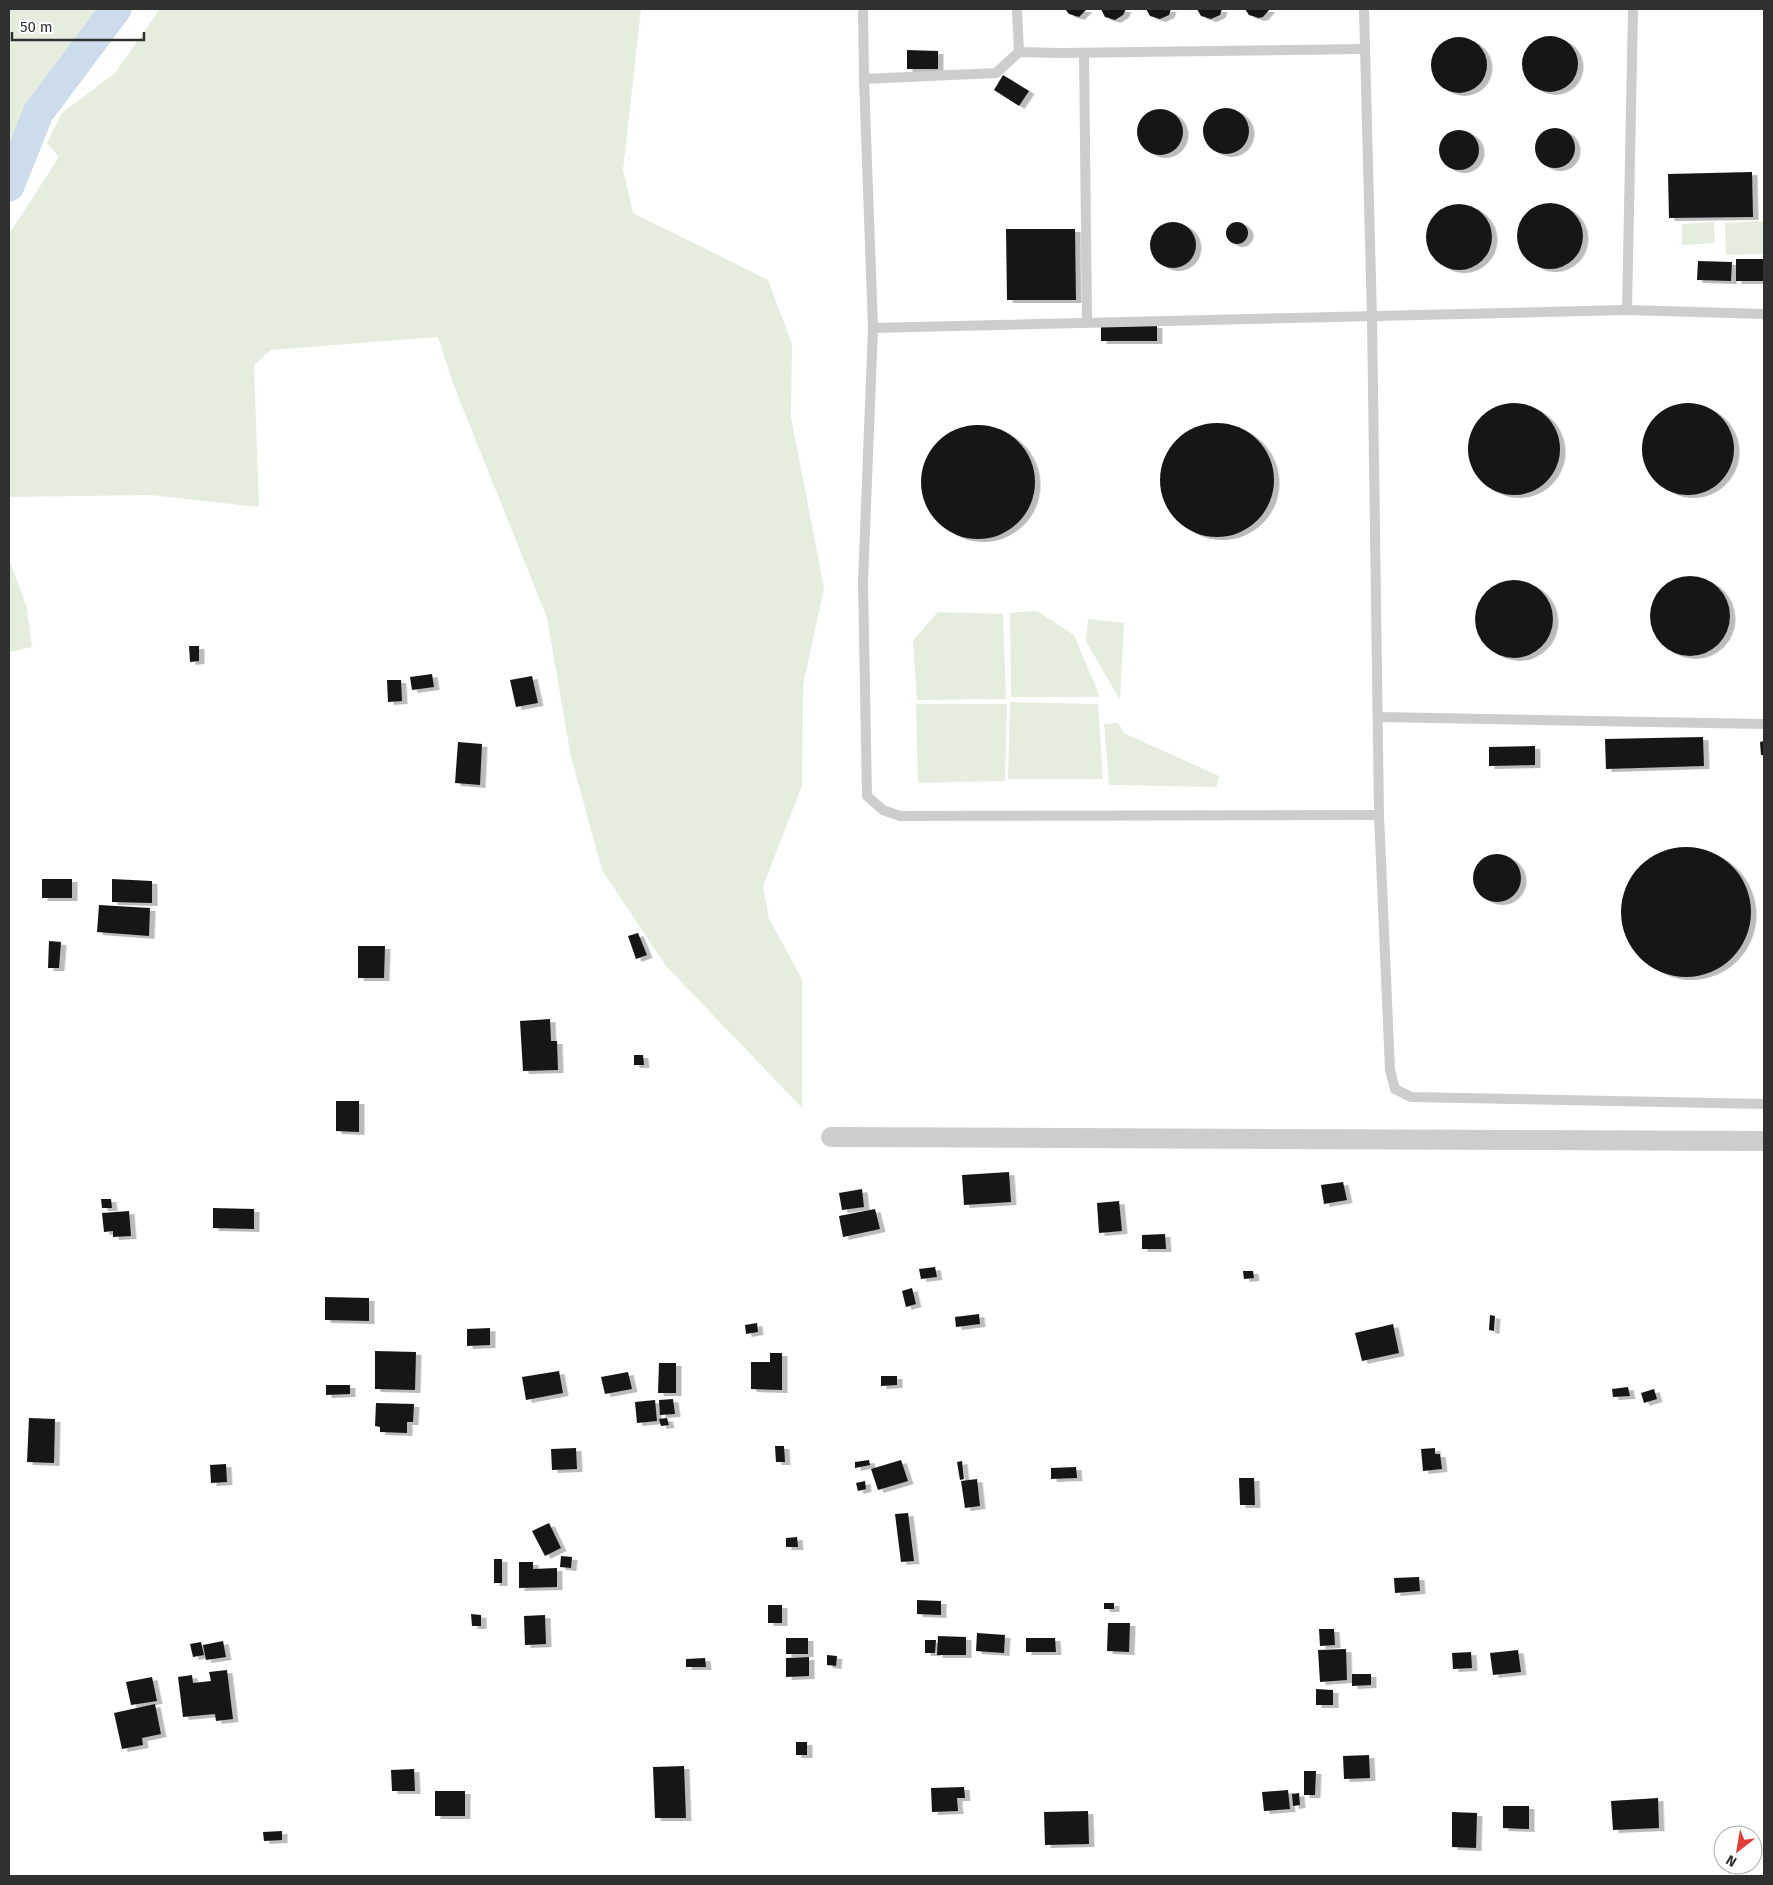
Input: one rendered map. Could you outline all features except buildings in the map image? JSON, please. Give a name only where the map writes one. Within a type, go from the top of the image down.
[{"type":"street","points":[[831,1136],[1764,1141]]},
{"type":"lane","points":[[864,9],[864,79],[873,328],[863,582],[867,796],[883,810],[900,816],[1379,815]]},
{"type":"lane","points":[[1017,9],[1019,52]]},
{"type":"lane","points":[[1364,9],[1372,318],[1379,815],[1390,1070],[1395,1089],[1411,1097],[1764,1104]]},
{"type":"lane","points":[[1627,310],[1633,9]]},
{"type":"lane","points":[[864,79],[996,73],[1019,52],[1084,53],[1364,49]]},
{"type":"lane","points":[[1084,53],[1087,321]]},
{"type":"lane","points":[[873,328],[1087,321],[1372,318],[1627,310],[1764,314]]},
{"type":"lane","points":[[1379,717],[1764,724]]},
{"type":"shaded area","points":[[9,9],[111,9],[40,96],[9,158]]},
{"type":"shaded area","points":[[160,9],[641,9],[623,170],[633,213],[768,280],[792,344],[791,417],[824,588],[803,685],[802,786],[763,886],[769,919],[802,979],[802,1108],[666,966],[602,870],[571,757],[547,618],[454,386],[438,337],[271,350],[254,365],[259,507],[150,495],[10,497],[9,234],[59,157],[47,143],[62,113],[115,73]]},
{"type":"shaded area","points":[[1764,221],[1764,254],[1726,255],[1725,223]]},
{"type":"shaded area","points":[[1714,222],[1715,243],[1682,245],[1682,224]]},
{"type":"shaded area","points":[[9,559],[27,608],[32,647],[9,652]]},
{"type":"shaded area","points":[[938,612],[1003,614],[1006,699],[917,700],[913,640]]},
{"type":"shaded area","points":[[1039,612],[1074,635],[1100,697],[1011,697],[1010,613]]},
{"type":"shaded area","points":[[1088,619],[1124,623],[1120,700],[1086,641]]},
{"type":"shaded area","points":[[1010,702],[1098,704],[1103,779],[1008,779]]},
{"type":"shaded area","points":[[916,704],[1007,704],[1005,781],[918,783]]},
{"type":"shaded area","points":[[1118,723],[1124,733],[1219,776],[1217,787],[1109,785],[1104,724]]},
{"type":"waterway","points":[[9,186],[38,113],[116,9]]},
{"type":"waterway","points":[[9,169],[15,170]]}]
